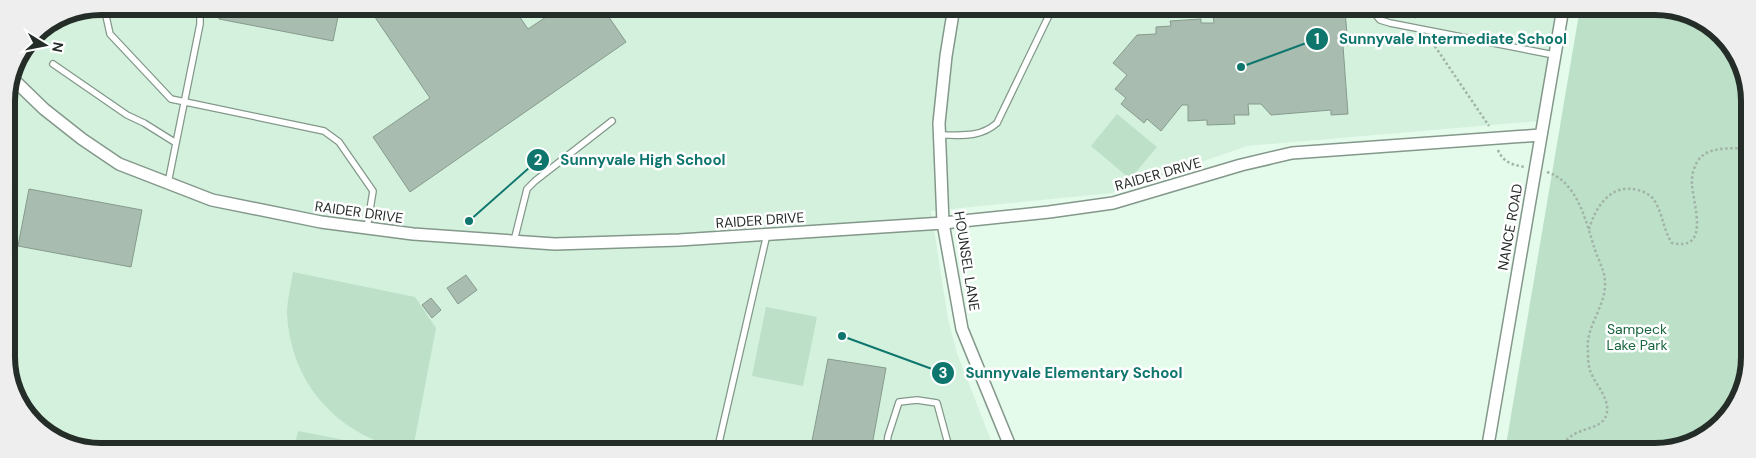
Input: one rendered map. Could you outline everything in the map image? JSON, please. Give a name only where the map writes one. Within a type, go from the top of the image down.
[{"type":"street","name":"HOUNSEL LANE","points":[[953,15],[946,56],[940,123],[943,223],[962,329],[1009,443]]},
{"type":"street","name":"NANCE ROAD","points":[[1488,443],[1562,15]]},
{"type":"street","name":"RAIDER DRIVE","points":[[17,83],[44,109],[82,139],[119,164],[212,200],[321,222],[413,234],[564,244],[678,240],[943,223],[1049,212],[1114,203],[1241,165],[1292,153],[1540,135]]},
{"type":"lane","points":[[106,15],[110,34],[171,99],[324,131],[339,142],[373,192],[367,228]]},
{"type":"lane","points":[[168,183],[200,24],[200,15]]},
{"type":"lane","points":[[940,135],[974,135],[990,129],[997,123],[1049,15]]},
{"type":"lane","points":[[1376,15],[1380,20],[1424,31],[1554,55]]},
{"type":"lane","points":[[53,64],[128,115],[176,143]]},
{"type":"lane","points":[[514,241],[527,189],[612,120]]},
{"type":"lane","points":[[719,443],[767,234]]},
{"type":"lane","points":[[887,443],[899,402],[916,400],[937,403],[948,443]]},
{"type":"path","points":[[1414,15],[1489,127],[1502,159],[1514,165],[1558,175],[1571,190],[1583,213],[1603,268],[1605,285],[1603,299],[1590,331],[1587,348],[1590,370],[1605,399],[1606,416],[1602,421],[1567,438],[1564,443]]},
{"type":"path","points":[[1589,230],[1592,218],[1601,202],[1614,192],[1628,188],[1642,191],[1653,198],[1659,209],[1666,234],[1672,243],[1689,243],[1695,237],[1698,228],[1692,184],[1692,175],[1697,162],[1703,155],[1712,151],[1741,148]]},
{"type":"shaded area","points":[[101,15],[1555,15],[1539,121],[1247,146],[1112,193],[931,211],[948,319],[957,353],[992,443],[101,443],[73,438],[53,429],[33,410],[26,400],[17,374],[15,357],[15,95],[18,78],[33,48],[44,36],[58,26],[73,20]]},
{"type":"shaded area","points":[[1739,236],[1741,236],[1741,269]]},
{"type":"green space","name":"Sampeck Lake Park","points":[[1579,15],[1655,15],[1672,17],[1693,24],[1716,40],[1730,58],[1739,84],[1741,101],[1741,357],[1739,374],[1730,400],[1712,422],[1698,432],[1678,440],[1661,443],[1506,443]]},
{"type":"green space","points":[[1117,114],[1157,147],[1130,179],[1091,146]]},
{"type":"green space","points":[[293,272],[415,297],[436,328],[414,443],[384,443],[377,441],[354,429],[323,404],[302,372],[294,354],[289,335],[288,298]]},
{"type":"green space","points":[[766,307],[817,317],[803,386],[752,376]]},
{"type":"green space","points":[[298,431],[359,443],[295,443]]},
{"type":"building","points":[[220,15],[338,15],[333,41],[219,19]]},
{"type":"building","points":[[373,15],[518,15],[528,29],[549,15],[607,15],[626,42],[410,192],[373,137],[430,98]]},
{"type":"building","points":[[1213,15],[1345,15],[1348,45],[1343,46],[1348,114],[1331,115],[1331,110],[1271,115],[1261,104],[1248,104],[1249,115],[1234,115],[1235,124],[1207,125],[1207,120],[1188,121],[1188,105],[1182,105],[1161,131],[1147,119],[1144,123],[1121,104],[1126,98],[1115,89],[1127,75],[1113,63],[1137,35],[1156,34],[1156,27],[1171,26],[1170,21],[1201,19],[1201,23],[1214,23]]},
{"type":"building","points":[[29,189],[142,210],[131,267],[18,246]]},
{"type":"building","points":[[466,275],[477,290],[458,304],[447,288]]},
{"type":"building","points":[[431,298],[441,310],[432,318],[422,305]]},
{"type":"building","points":[[828,359],[886,368],[872,443],[812,443]]},
{"type":"place","name":"Sunnyvale Intermediate School","points":[[1241,67]]},
{"type":"place","name":"Sunnyvale High School","points":[[469,221]]},
{"type":"place","name":"Sunnyvale Elementary School","points":[[842,336]]}]
